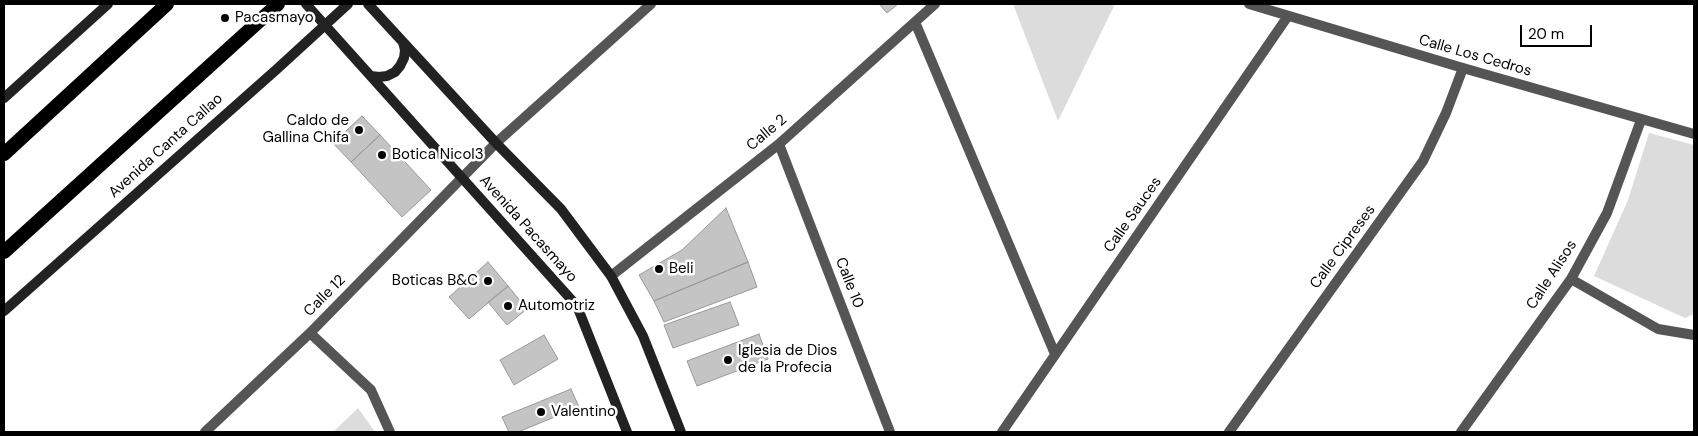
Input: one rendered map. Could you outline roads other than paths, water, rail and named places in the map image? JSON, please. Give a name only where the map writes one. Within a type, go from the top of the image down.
[{"type":"highway","points":[[4,154],[167,4]]},
{"type":"highway","name":"Avenida Canta Callao","points":[[4,252],[278,4]]},
{"type":"main road","points":[[4,98],[108,4]]},
{"type":"main road","name":"Avenida Pacasmayo","points":[[306,4],[577,306],[627,432]]},
{"type":"main road","name":"Avenida Canta Callao","points":[[4,311],[348,4]]},
{"type":"main road","points":[[368,4],[496,143],[561,209],[611,276],[643,336],[681,432]]},
{"type":"main road","points":[[371,76],[387,76],[395,72],[404,58],[403,42]]},
{"type":"street","name":"Calle 12","points":[[205,432],[310,332],[496,143],[651,4]]},
{"type":"street","name":"Calle 2","points":[[611,276],[779,144],[935,4]]},
{"type":"street","name":"Calle Los Cedros","points":[[1249,4],[1694,134]]},
{"type":"street","name":"Calle Sauces","points":[[1002,432],[1288,16]]},
{"type":"street","points":[[915,22],[1056,354]]},
{"type":"street","name":"Calle Cipreses","points":[[1229,432],[1423,161],[1446,113],[1463,68]]},
{"type":"street","name":"Calle Alisos","points":[[1461,432],[1571,279],[1607,213],[1641,120]]},
{"type":"street","name":"Calle 10","points":[[779,144],[890,432]]},
{"type":"street","points":[[1571,279],[1658,329],[1694,335]]},
{"type":"street","points":[[310,332],[371,390],[390,432]]},
{"type":"place","name":"Pacasmayo","points":[[225,18]]},
{"type":"place","name":"Caldo de Gallina Chifa","points":[[359,130]]},
{"type":"place","name":"Botica Nicol3","points":[[382,155]]},
{"type":"place","name":"Beli","points":[[659,269]]},
{"type":"place","name":"Boticas B&C","points":[[488,281]]},
{"type":"place","name":"Automotriz","points":[[508,306]]},
{"type":"place","name":"Iglesia de Dios de la Profecia","points":[[728,360]]},
{"type":"place","name":"Valentino","points":[[541,412]]}]
